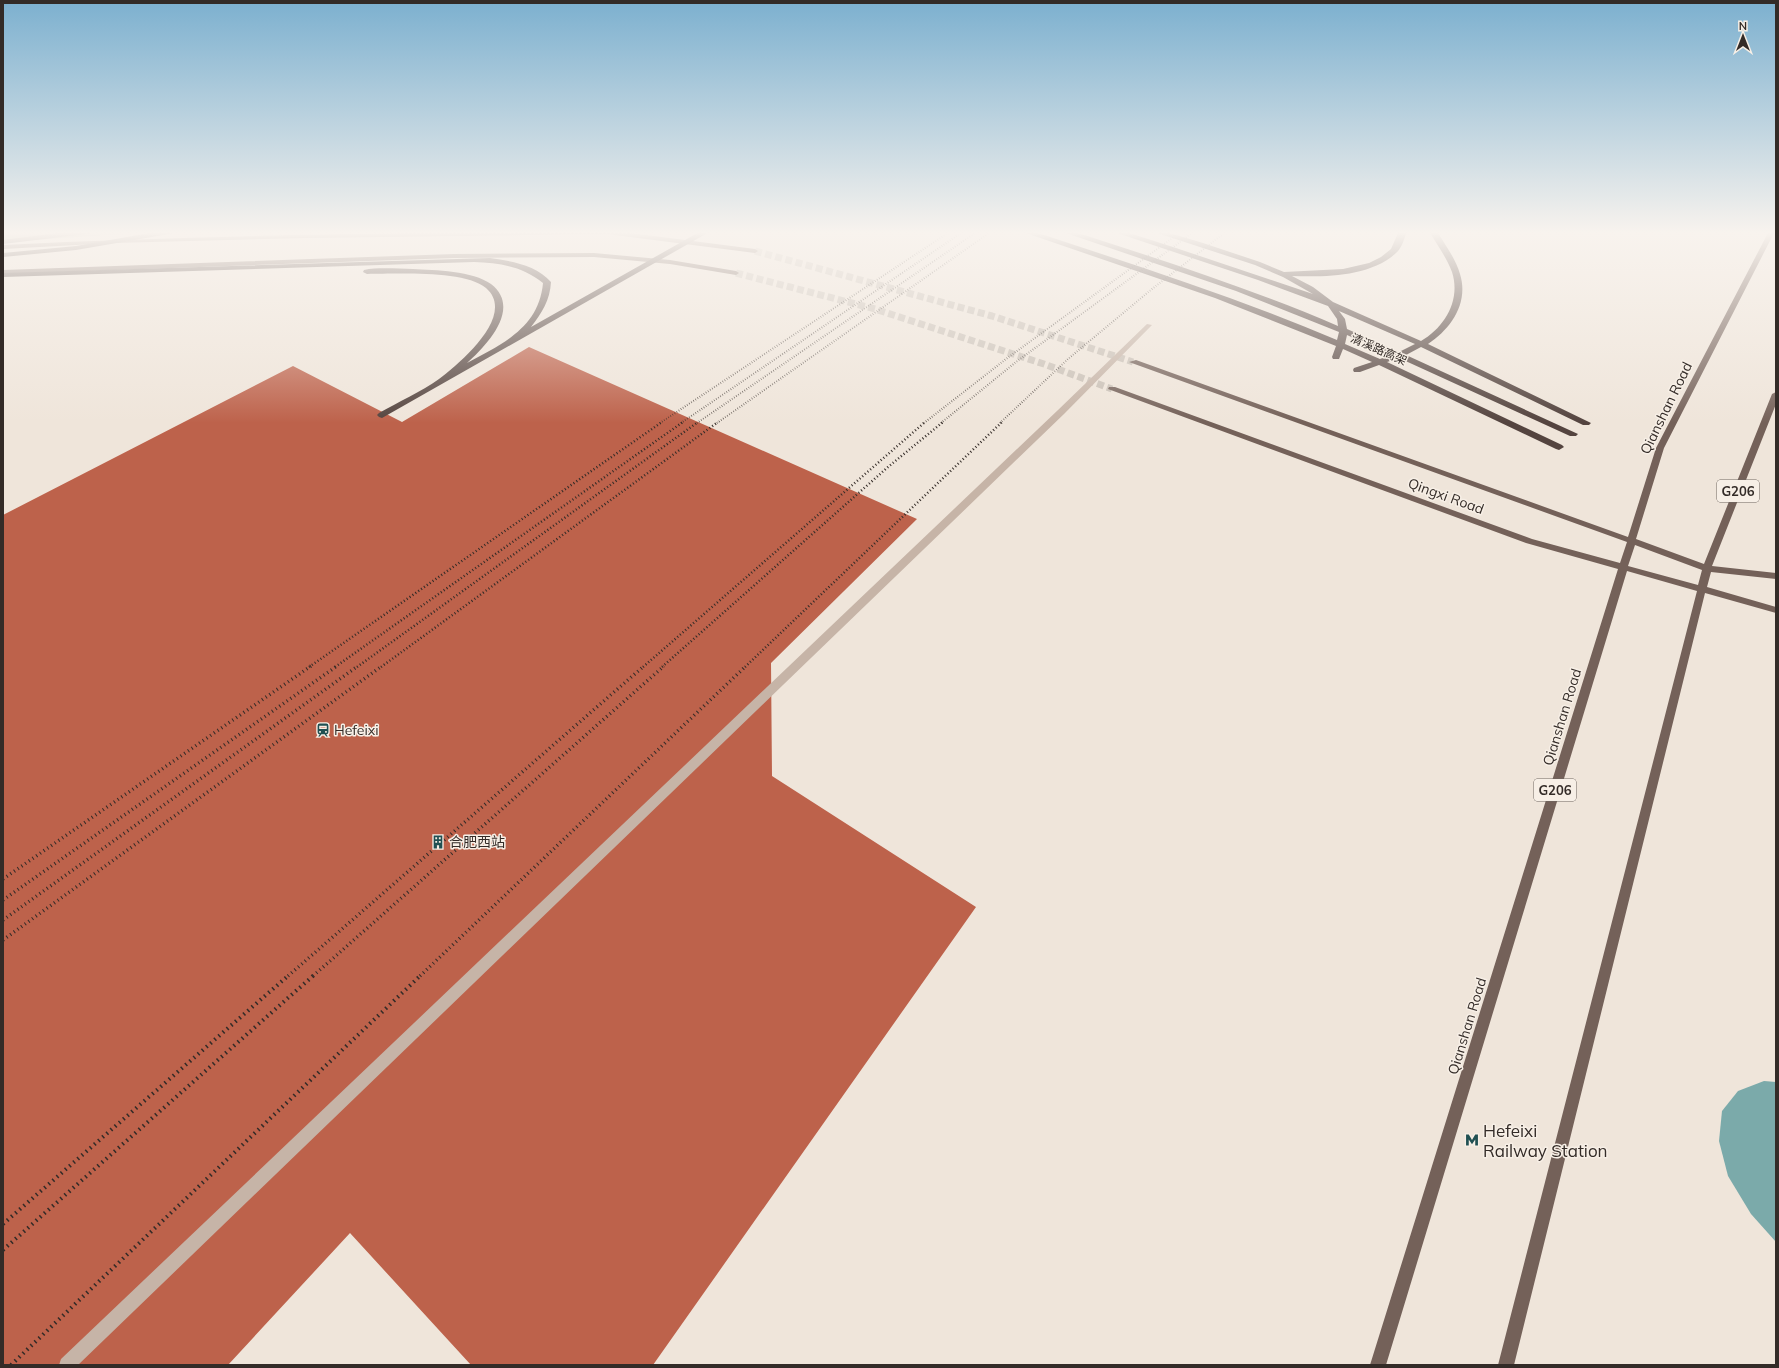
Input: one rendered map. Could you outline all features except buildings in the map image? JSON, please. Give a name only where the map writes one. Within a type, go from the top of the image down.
[{"type":"highway","points":[[442,381],[469,356],[486,337],[498,315],[501,306],[497,295]]},
{"type":"highway","points":[[516,339],[538,314],[547,295]]},
{"type":"highway","points":[[594,295],[442,381],[385,413],[516,339],[594,295]]},
{"type":"highway","name":"清溪路高架","points":[[1212,295],[1281,320],[1365,356],[1559,447]]},
{"type":"highway","name":"清溪路高架","points":[[1253,295],[1296,311],[1379,346],[1573,434]]},
{"type":"highway","points":[[1304,295],[1346,310],[1586,423]]},
{"type":"highway","points":[[1319,295],[1331,304],[1341,320],[1343,338],[1336,357]]},
{"type":"highway","points":[[1357,370],[1408,351],[1436,335],[1449,320],[1458,301],[1458,295]]},
{"type":"main road","name":"Qianshan Road","points":[[1378,1365],[1660,448],[1739,295]]},
{"type":"main road","name":"Qingxi Road","points":[[1133,362],[1707,568],[1776,576]]},
{"type":"main road","name":"Qingxi Road","points":[[1112,390],[1529,541],[1776,610]]},
{"type":"main road","name":"G206","points":[[1506,1365],[1707,568],[1776,394]]},
{"type":"street","points":[[67,1365],[1061,412],[1148,325]]},
{"type":"water","points":[[1764,1081],[1776,1082],[1776,1242],[1751,1214],[1728,1176],[1719,1141],[1722,1111],[1738,1091]]},
{"type":"tunnel","points":[[820,295],[875,309],[1044,364],[1112,389]]},
{"type":"tunnel","points":[[915,295],[992,316],[1133,362]]},
{"type":"railway","points":[[660,423],[854,295]]},
{"type":"railway","points":[[681,423],[870,295]]},
{"type":"railway","points":[[697,423],[885,295]]},
{"type":"railway","points":[[717,423],[901,295]]},
{"type":"railway","points":[[924,423],[1006,359],[1094,295]]},
{"type":"railway","points":[[941,423],[1016,362],[1108,295]]},
{"type":"railway","points":[[1000,423],[1068,359],[1145,295]]},
{"type":"railway","points":[[309,667],[662,422]]},
{"type":"railway","points":[[335,667],[683,422]]},
{"type":"railway","points":[[357,667],[698,422]]},
{"type":"railway","points":[[381,667],[718,422]]},
{"type":"railway","points":[[643,667],[925,422]]},
{"type":"railway","points":[[662,667],[888,467],[943,422]]},
{"type":"railway","points":[[745,667],[1002,422]]},
{"type":"railway","points":[[3,879],[311,666]]},
{"type":"railway","points":[[3,900],[337,666]]},
{"type":"railway","points":[[3,920],[358,666]]},
{"type":"railway","points":[[3,940],[382,666]]},
{"type":"railway","points":[[288,976],[644,666]]},
{"type":"railway","points":[[313,976],[664,666]]},
{"type":"railway","points":[[420,976],[746,666]]},
{"type":"railway","points":[[3,1224],[289,975]]},
{"type":"railway","points":[[3,1250],[314,975]]},
{"type":"railway","points":[[11,1365],[421,975]]},
{"type":"place","name":"Hefeixi","points":[[323,730]]},
{"type":"place","name":"合肥西站","points":[[438,842]]},
{"type":"place","name":"Hefeixi Railway Station","points":[[1472,1140]]}]
